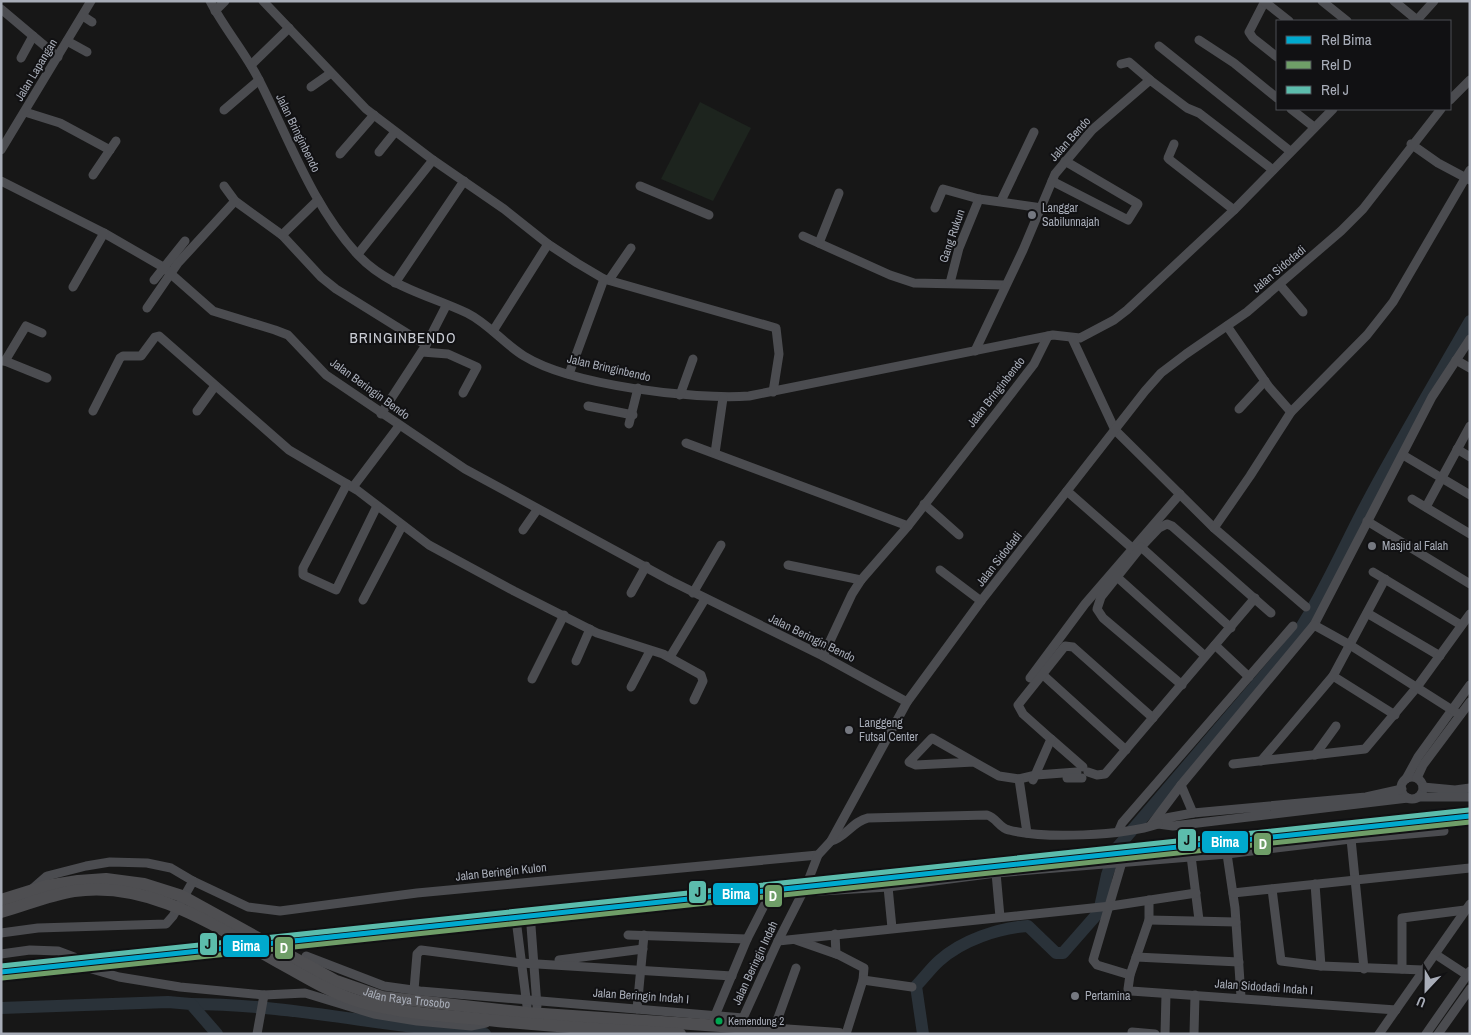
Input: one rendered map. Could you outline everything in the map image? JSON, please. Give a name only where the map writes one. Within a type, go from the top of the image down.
[{"type":"highway","name":"Jalan Raya Trosobo","points":[[1,900],[54,884],[106,885],[146,896],[179,907],[344,996],[380,1007],[532,1007],[713,1020],[774,1029],[839,1034]]},
{"type":"highway","name":"Jalan Raya Trosobo","points":[[1,912],[61,894],[106,885]]},
{"type":"highway","name":"Jalan Raya Trosobo","points":[[420,1008],[494,1021],[615,1032],[680,1034]]},
{"type":"street","points":[[213,6],[225,1]]},
{"type":"street","points":[[263,1],[331,73],[374,115],[433,160],[504,208],[548,244],[606,279],[776,328],[779,354],[773,392]]},
{"type":"street","points":[[1322,1],[1346,20]]},
{"type":"street","points":[[1394,1],[1417,20],[1434,1]]},
{"type":"street","points":[[1276,56],[1253,38],[1250,32],[1265,2],[1288,20]]},
{"type":"street","name":"Jalan Lapangan","points":[[1,150],[82,16],[93,4]]},
{"type":"street","name":"Jalan Bringinbendo","points":[[213,6],[251,65],[297,162],[318,200],[358,254],[395,283],[446,306],[469,314],[525,357],[569,374],[680,395],[723,398],[773,392],[1048,336],[1062,335],[1072,338]]},
{"type":"street","points":[[1,9],[58,57]]},
{"type":"street","points":[[82,16],[92,22]]},
{"type":"street","points":[[251,65],[288,28]]},
{"type":"street","points":[[21,58],[33,36]]},
{"type":"street","points":[[1199,40],[1234,63],[1276,97]]},
{"type":"street","points":[[68,41],[87,52]]},
{"type":"street","points":[[1159,46],[1290,151]]},
{"type":"street","points":[[1121,64],[1128,61],[1150,80],[1187,108],[1199,113],[1272,170]]},
{"type":"street","points":[[310,87],[331,73]]},
{"type":"street","points":[[224,110],[259,80]]},
{"type":"street","name":"Jalan Bendo","points":[[975,351],[1042,208],[1052,181],[1065,160],[1092,130],[1150,80]]},
{"type":"street","points":[[1451,99],[1470,80]]},
{"type":"street","points":[[1292,110],[1314,127]]},
{"type":"street","points":[[1306,607],[1214,528],[1114,430],[1072,338],[1080,338],[1114,320],[1234,210],[1332,110]]},
{"type":"street","name":"Jalan Sidodadi","points":[[907,702],[1114,430],[1161,374],[1280,285],[1341,231],[1363,209],[1411,144],[1441,110]]},
{"type":"street","points":[[25,112],[60,124],[110,150]]},
{"type":"street","points":[[340,154],[374,115]]},
{"type":"street","points":[[379,152],[395,132]]},
{"type":"street","points":[[1000,201],[1034,132]]},
{"type":"street","points":[[93,175],[116,141]]},
{"type":"street","points":[[1174,144],[1168,158],[1234,210]]},
{"type":"street","points":[[1214,528],[1291,412],[1367,335],[1382,317],[1417,263],[1468,176],[1438,163],[1411,144]]},
{"type":"street","points":[[358,254],[433,160]]},
{"type":"street","points":[[1052,181],[1128,220],[1138,204],[1065,160]]},
{"type":"street","name":"Jalan Beringin Bendo","points":[[1,181],[104,233],[167,270],[213,311],[288,335],[326,375],[465,470],[693,593],[823,656],[907,702]]},
{"type":"street","points":[[395,283],[464,182]]},
{"type":"street","points":[[224,186],[235,201],[282,235],[321,277],[336,289],[424,348],[448,354],[477,367],[463,393]]},
{"type":"street","points":[[640,186],[709,215]]},
{"type":"street","name":"Gang Rukun","points":[[935,208],[943,189],[979,199],[1042,208]]},
{"type":"street","points":[[820,243],[839,193]]},
{"type":"street","name":"Gang Rukun","points":[[950,283],[959,248],[979,199]]},
{"type":"street","points":[[282,235],[318,200]]},
{"type":"street","points":[[154,280],[178,263],[235,201]]},
{"type":"street","points":[[73,287],[104,233]]},
{"type":"street","points":[[803,236],[890,275],[914,283],[927,285],[950,283],[1005,285]]},
{"type":"street","points":[[147,308],[185,241]]},
{"type":"street","points":[[493,331],[548,244]]},
{"type":"street","points":[[569,374],[606,279],[631,248]]},
{"type":"street","points":[[1280,285],[1303,312]]},
{"type":"street","points":[[381,414],[424,348],[446,306]]},
{"type":"street","points":[[42,332],[30,326],[25,327],[3,361],[47,378]]},
{"type":"street","points":[[1227,326],[1265,381],[1291,412]]},
{"type":"street","points":[[93,411],[120,358],[124,356],[141,356],[156,336],[289,450],[350,486],[402,526],[458,561],[590,629],[670,657],[703,678],[694,700]]},
{"type":"street","name":"Jalan Bringinbendo","points":[[823,656],[852,594],[861,580],[908,526],[1034,364],[1048,336]]},
{"type":"street","points":[[1151,826],[1181,785],[1314,625],[1432,397],[1470,339]]},
{"type":"street","points":[[680,395],[693,359]]},
{"type":"street","points":[[1456,360],[1470,368]]},
{"type":"street","points":[[1240,409],[1265,381]]},
{"type":"street","points":[[197,411],[215,386]]},
{"type":"street","points":[[629,424],[633,415],[638,388]]},
{"type":"street","points":[[715,453],[723,398]]},
{"type":"street","points":[[588,406],[633,415]]},
{"type":"street","points":[[377,506],[336,590],[303,575],[303,568],[350,486],[399,426]]},
{"type":"street","points":[[1426,507],[1470,426]]},
{"type":"street","points":[[686,443],[908,526]]},
{"type":"street","points":[[1457,449],[1470,457]]},
{"type":"street","points":[[1402,455],[1470,495]]},
{"type":"street","points":[[1067,491],[1231,628]]},
{"type":"street","points":[[1030,678],[1085,604],[1136,548],[1180,494]]},
{"type":"street","points":[[1412,500],[1470,534]]},
{"type":"street","points":[[924,504],[959,534]]},
{"type":"street","points":[[523,530],[537,510]]},
{"type":"street","points":[[1367,521],[1470,584]]},
{"type":"street","points":[[1182,685],[1099,612],[1097,606],[1101,597],[1136,548],[1158,528],[1168,524],[1172,526],[1271,613]]},
{"type":"street","points":[[363,600],[402,526]]},
{"type":"street","points":[[693,593],[721,545]]},
{"type":"street","points":[[788,565],[861,580]]},
{"type":"street","points":[[631,593],[646,566]]},
{"type":"street","points":[[940,570],[982,601]]},
{"type":"street","points":[[1373,572],[1462,625]]},
{"type":"street","points":[[1117,577],[1205,656]]},
{"type":"street","points":[[1261,760],[1333,676],[1385,579]]},
{"type":"street","points":[[974,762],[916,765],[909,762],[910,758],[932,738],[999,776],[1029,778],[1082,772],[1105,774],[1255,598]]},
{"type":"street","points":[[670,657],[705,599]]},
{"type":"street","points":[[1367,613],[1440,656]]},
{"type":"street","points":[[1233,764],[1365,749],[1417,687],[1470,614]]},
{"type":"street","points":[[532,679],[564,615]]},
{"type":"street","points":[[1314,625],[1350,645],[1460,715]]},
{"type":"street","points":[[1124,830],[1122,823],[1293,626]]},
{"type":"street","points":[[576,661],[590,629]]},
{"type":"street","points":[[1082,772],[1052,739],[1018,708],[1020,701],[1062,648],[1068,645],[1154,718]]},
{"type":"street","points":[[1215,646],[1249,677]]},
{"type":"street","points":[[631,687],[650,651]]},
{"type":"street","points":[[1042,674],[1126,750]]},
{"type":"street","points":[[1333,676],[1395,715]]},
{"type":"street","points":[[1402,789],[1418,757],[1470,685]]},
{"type":"street","points":[[818,855],[831,841],[907,702]]},
{"type":"street","points":[[1417,778],[1423,765],[1470,702]]},
{"type":"street","points":[[1315,755],[1336,726]]},
{"type":"street","points":[[1027,834],[1029,778],[1052,739]]},
{"type":"street","points":[[1406,779],[1417,778]]},
{"type":"street","points":[[1417,778],[1423,787]]},
{"type":"street","points":[[1181,785],[1188,814],[1186,824]]},
{"type":"street","points":[[1423,787],[1455,790],[1470,788]]},
{"type":"street","points":[[1418,797],[1423,787]]},
{"type":"street","points":[[1151,826],[1166,818],[1188,814],[1366,797],[1402,789]]},
{"type":"street","points":[[1402,789],[1408,798]]},
{"type":"street","points":[[831,841],[836,840],[858,821],[868,818],[987,815],[995,819],[1004,829],[1027,834],[1173,826],[1408,798],[1470,796]]},
{"type":"street","points":[[804,892],[888,888],[996,874],[1228,854],[1444,830]]},
{"type":"street","points":[[1351,839],[1364,969]]},
{"type":"street","points":[[1228,854],[1236,922],[1241,997]]},
{"type":"street","name":"Jalan Beringin Kulon","points":[[30,891],[47,876],[110,862],[159,865],[171,868],[248,907],[280,911],[417,893],[818,855]]},
{"type":"street","name":"Jalan Beringin Indah","points":[[743,1023],[778,941],[804,892],[818,855]]},
{"type":"street","points":[[1191,856],[1199,920]]},
{"type":"street","points":[[1115,863],[1103,906],[1093,960],[1098,965],[1130,975],[1149,920],[1149,900]]},
{"type":"street","points":[[1233,893],[1470,868]]},
{"type":"street","points":[[996,874],[1000,917]]},
{"type":"street","points":[[1,933],[38,928],[166,924],[173,916],[194,881]]},
{"type":"street","points":[[1315,884],[1321,966]]},
{"type":"street","points":[[888,888],[892,928]]},
{"type":"street","points":[[1272,888],[1280,960],[1321,966],[1423,970]]},
{"type":"street","points":[[778,941],[1103,906],[1196,893]]},
{"type":"street","points":[[713,1020],[747,939],[768,898]]},
{"type":"street","points":[[1402,969],[1402,918],[1468,907]]},
{"type":"street","points":[[1379,1034],[1468,907]]},
{"type":"street","points":[[1149,920],[1236,922]]},
{"type":"street","points":[[531,926],[536,962],[532,1007]]},
{"type":"street","points":[[517,927],[521,963],[532,1007]]},
{"type":"street","points":[[835,934],[836,954]]},
{"type":"street","points":[[628,935],[747,939]]},
{"type":"street","points":[[637,1009],[644,935]]},
{"type":"street","points":[[793,939],[836,954],[862,966],[865,971],[846,1034]]},
{"type":"street","points":[[414,990],[417,954],[421,950],[521,963],[643,949]]},
{"type":"street","points":[[1,954],[58,950],[74,957],[85,967],[107,975],[263,1003],[306,993],[365,1012],[417,1021],[471,1026],[494,1021]]},
{"type":"street","points":[[1426,1034],[1468,973],[1435,954]]},
{"type":"street","name":"Jalan Beringin Indah I","points":[[306,956],[377,984],[414,990],[532,1007],[637,1009],[713,1020]]},
{"type":"street","points":[[1136,957],[1239,962]]},
{"type":"street","points":[[306,993],[320,962]]},
{"type":"street","points":[[536,962],[732,976]]},
{"type":"street","points":[[1,977],[50,973],[85,967]]},
{"type":"street","points":[[774,1029],[796,968]]},
{"type":"street","name":"Jalan Sidodadi Indah I","points":[[1130,975],[1130,991],[1241,997],[1396,1010]]},
{"type":"street","points":[[863,980],[912,987]]},
{"type":"street","points":[[1438,1034],[1470,989]]},
{"type":"street","points":[[1165,1034],[1166,994]]},
{"type":"street","points":[[1194,1034],[1195,996]]},
{"type":"street","points":[[257,1034],[263,1003]]},
{"type":"street","points":[[1446,1004],[1456,1009]]},
{"type":"street","points":[[1132,1032],[1155,1034]]},
{"type":"shaded area","points":[[700,102],[751,128],[713,201],[661,179]]},
{"type":"waterway","points":[[923,1034],[916,986],[948,954],[981,936],[1005,929],[1028,926],[1056,953],[1063,953],[1099,912],[1107,875],[1116,849],[1285,651],[1298,633],[1320,595],[1382,475],[1470,321]]},
{"type":"waterway","points":[[1,1008],[168,1002],[191,1004],[217,1034]]},
{"type":"waterway","points":[[191,1004],[265,1008],[412,1027],[485,1034]]},
{"type":"rail line","name":"J","points":[[1,966],[1469,810]]},
{"type":"rail line","name":"Bima","points":[[1,972],[1470,816]]},
{"type":"rail line","name":"D","points":[[2,978],[1470,822]]},
{"type":"place","name":"Langgar Sabilunnajah","points":[[1032,215]]},
{"type":"place","name":"Masjid al Falah","points":[[1372,546]]},
{"type":"place","name":"Langgeng Futsal Center","points":[[849,730]]},
{"type":"place","name":"Pertamina","points":[[1075,996]]},
{"type":"place","name":"Kemendung 2","points":[[719,1021]]},
{"type":"district","name":"BRINGINBENDO","points":[[403,338]]}]
